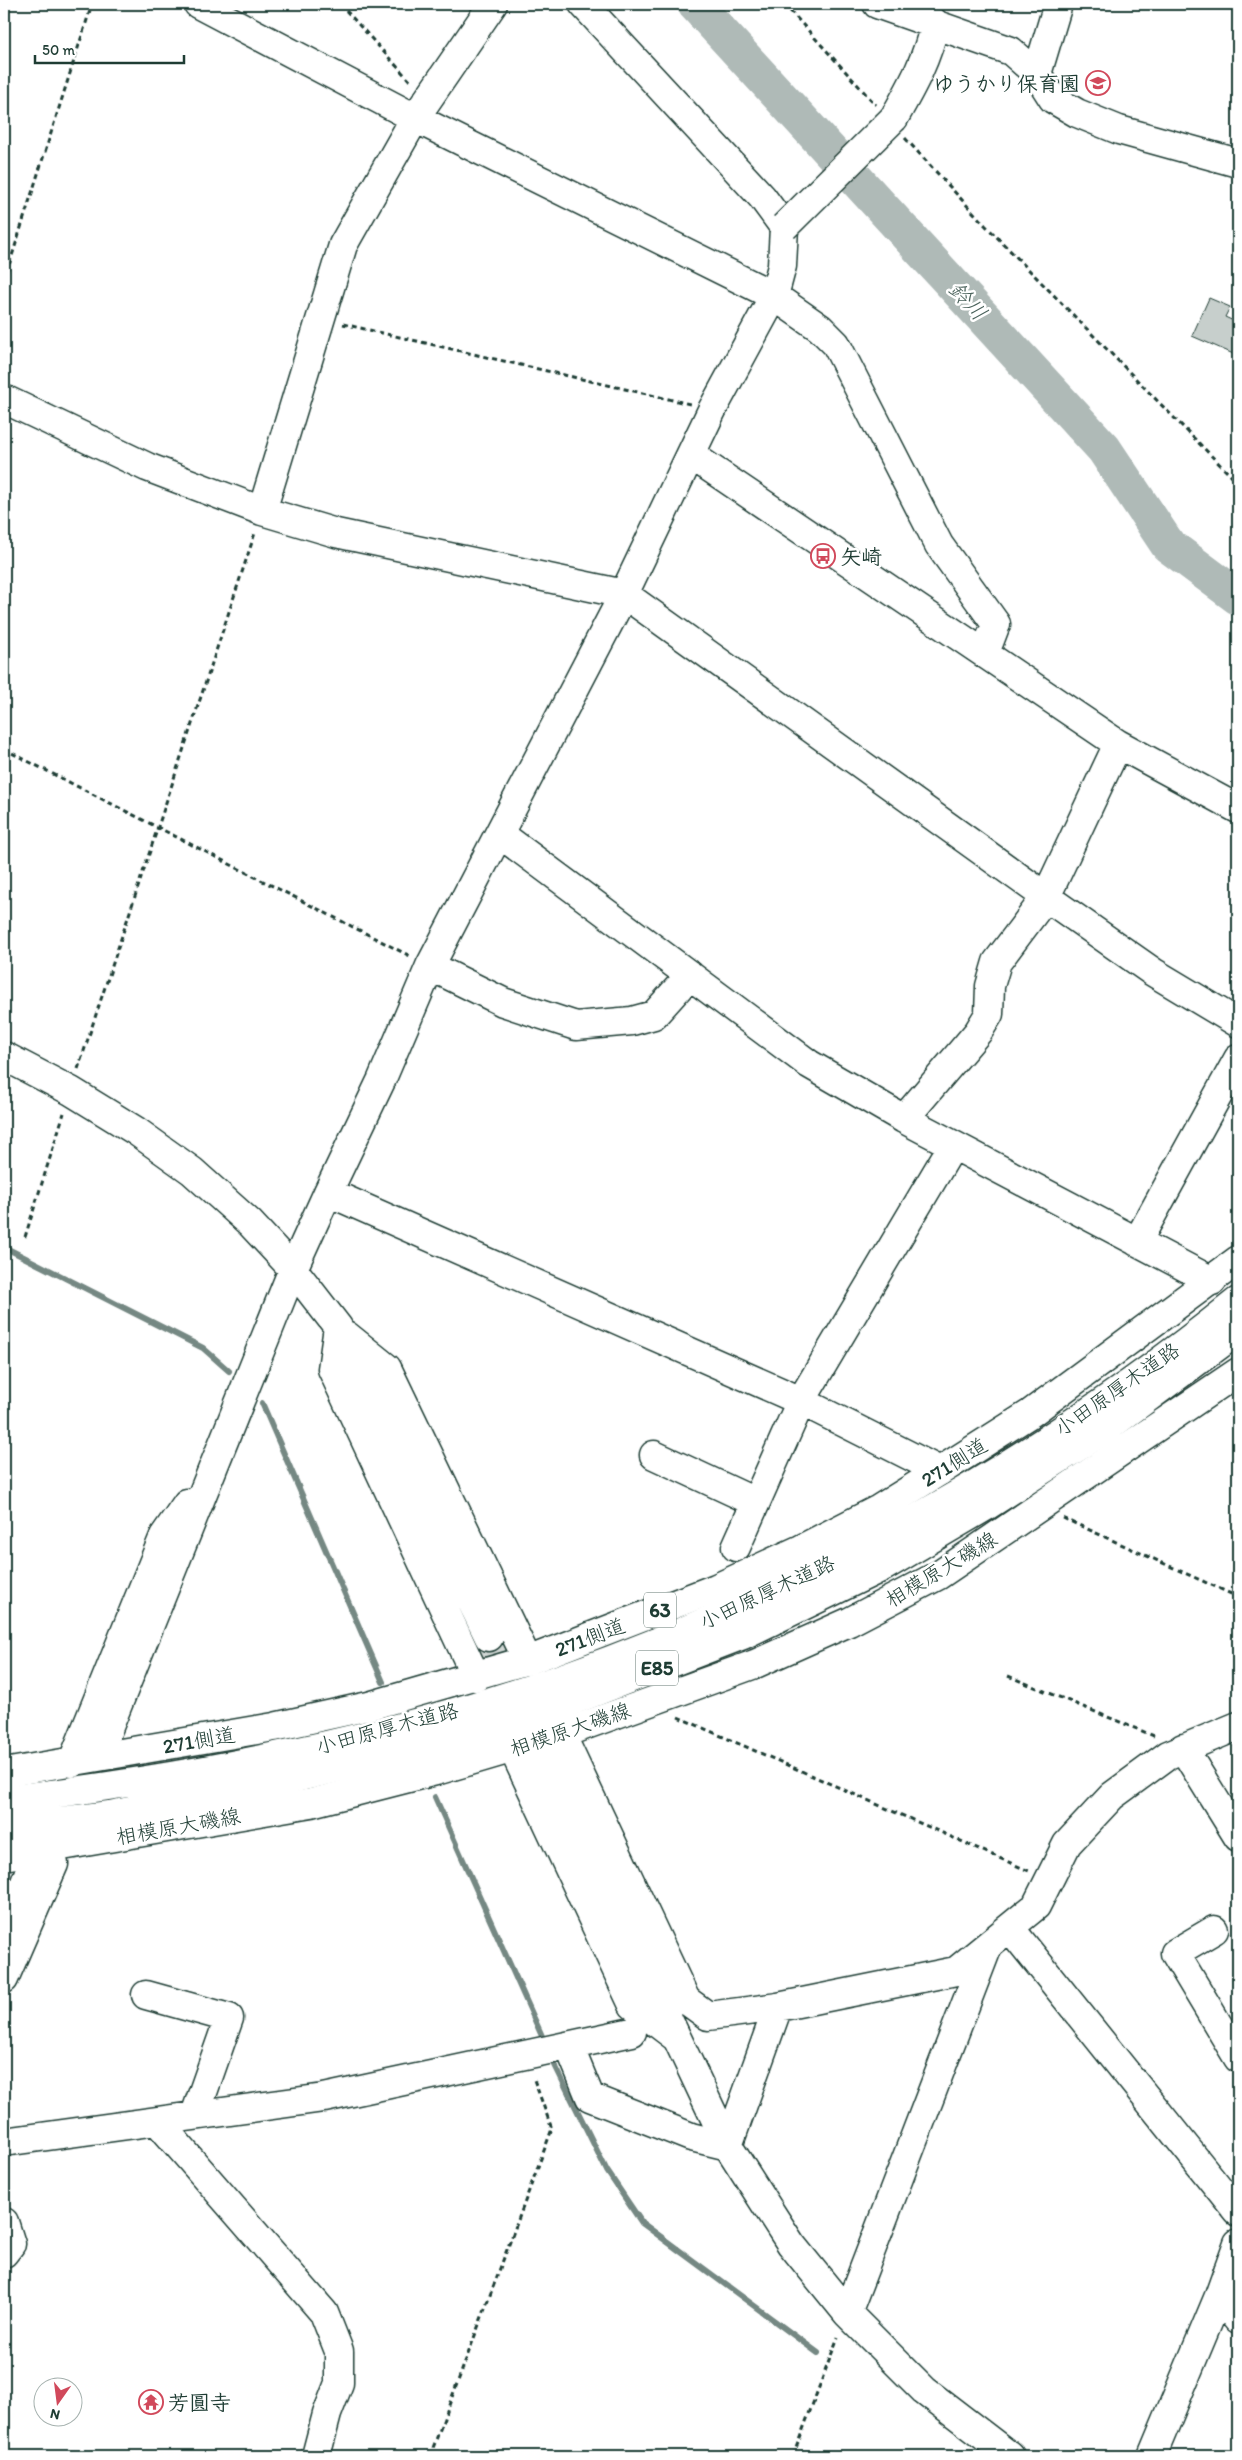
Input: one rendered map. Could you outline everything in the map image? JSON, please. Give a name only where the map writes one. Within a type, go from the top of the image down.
[{"type":"main road","points":[[198,4],[421,109],[774,296],[820,328],[836,344],[939,545],[996,624],[985,653]]},
{"type":"main road","points":[[262,512],[343,244],[421,109],[493,4]]},
{"type":"main road","points":[[104,1739],[293,1269],[381,1081],[430,966],[624,594],[712,410],[774,296],[782,266],[784,227],[762,197],[583,4]]},
{"type":"main road","points":[[877,4],[1011,51],[1037,74],[1053,99],[1076,113],[1119,130],[1238,163]]},
{"type":"main road","points":[[1037,74],[1058,4]]},
{"type":"main road","points":[[784,227],[892,121],[918,77],[929,51],[935,23]]},
{"type":"main road","points":[[4,399],[147,467],[262,512],[336,533],[624,594],[1153,972],[1238,1023]]},
{"type":"main road","points":[[691,456],[1118,744],[1238,809]]},
{"type":"main road","points":[[904,1119],[978,1032],[989,1014],[990,986],[997,962],[1046,897],[1118,744]]},
{"type":"main road","points":[[500,834],[809,1064],[904,1119],[1212,1281]]},
{"type":"main road","points":[[430,966],[503,1002],[576,1026],[632,1021],[654,1015],[690,975]]},
{"type":"main road","points":[[4,1056],[71,1091],[136,1132],[192,1171],[250,1224],[293,1269],[338,1327],[489,1637]]},
{"type":"main road","points":[[1137,1242],[1238,1059]]},
{"type":"main road","points":[[736,1547],[800,1401],[953,1145]]},
{"type":"main road","points":[[328,1192],[800,1401],[940,1471]]},
{"type":"main road","name":"271側道","points":[[4,1773],[72,1763],[284,1725],[369,1706],[476,1677],[522,1650],[716,1588],[801,1549],[879,1509],[940,1471],[1031,1413],[1238,1260]]},
{"type":"main road","name":"小田原厚木道路","points":[[4,1800],[104,1788],[282,1755],[414,1723],[553,1681],[728,1612],[867,1546],[971,1486],[1088,1412],[1238,1301]]},
{"type":"main road","points":[[338,1327],[387,1368],[522,1650]]},
{"type":"main road","points":[[338,1327],[332,1369],[476,1677]]},
{"type":"main road","name":"小田原厚木道路","points":[[4,1828],[110,1815],[292,1779],[426,1748],[559,1706],[743,1635],[885,1566],[985,1507],[1103,1431],[1238,1331]]},
{"type":"main road","name":"相模原大磯線","points":[[4,1856],[45,1857],[311,1803],[513,1749],[566,1745],[650,1702],[755,1664],[849,1622],[939,1575],[1238,1372]]},
{"type":"main road","points":[[654,1454],[755,1502]]},
{"type":"main road","points":[[72,1763],[164,1536],[213,1466]]},
{"type":"main road","points":[[465,1651],[480,1657],[509,1648],[522,1650]]},
{"type":"main road","points":[[566,1745],[686,2000],[708,2016],[778,2007],[956,1971],[1036,1906],[1048,1879],[1068,1844],[1112,1796],[1168,1755],[1238,1726]]},
{"type":"main road","points":[[526,1775],[532,1764],[562,1755],[566,1745]]},
{"type":"main road","points":[[1183,1748],[1238,1837]]},
{"type":"main road","points":[[513,1749],[633,2005],[678,2039]]},
{"type":"main road","points":[[554,1778],[728,2146],[791,2244],[847,2313],[924,2390],[1010,2456]]},
{"type":"main road","points":[[4,1937],[45,1857]]},
{"type":"main road","points":[[4,1979],[45,1857]]},
{"type":"main road","points":[[1010,1928],[1238,2212]]},
{"type":"main road","points":[[1214,1930],[1175,1953],[1238,2058]]},
{"type":"main road","points":[[847,2313],[988,1946]]},
{"type":"main road","points":[[146,1995],[228,2018],[195,2115]]},
{"type":"main road","points":[[728,2146],[778,2007]]},
{"type":"main road","points":[[4,2142],[324,2098],[632,2032]]},
{"type":"main road","points":[[547,2051],[590,2098],[691,2138],[728,2146]]},
{"type":"main road","points":[[158,2122],[324,2313],[339,2351],[339,2383],[327,2414],[316,2456]]},
{"type":"main road","points":[[4,2222],[11,2244],[4,2253]]},
{"type":"main road","points":[[1152,2456],[1219,2296],[1238,2243]]},
{"type":"main road","points":[[1219,2296],[1238,2320]]},
{"type":"path","points":[[4,281],[92,4]]},
{"type":"path","points":[[340,4],[421,109]]},
{"type":"path","points":[[784,4],[985,225],[1238,483]]},
{"type":"path","points":[[320,319],[712,410]]},
{"type":"path","points":[[25,1237],[71,1091],[262,512]]},
{"type":"path","points":[[4,749],[430,966]]},
{"type":"path","points":[[1039,1508],[1238,1598]]},
{"type":"path","points":[[1008,1676],[1183,1748]]},
{"type":"path","points":[[650,1702],[666,1712],[1048,1879]]},
{"type":"path","points":[[430,2456],[552,2129],[547,2051]]},
{"type":"path","points":[[793,2456],[847,2313]]},
{"type":"building","points":[[1209,298],[1230,307],[1225,317],[1238,323],[1238,356],[1192,336]]},
{"type":"waterway","name":"鈴川","points":[[695,4],[1104,449],[1168,545],[1238,597]]},
{"type":"waterway","points":[[4,1247],[203,1348],[229,1371]]},
{"type":"waterway","points":[[262,1403],[383,1682]]},
{"type":"waterway","points":[[435,1797],[546,2045]]},
{"type":"waterway","points":[[551,2057],[607,2171],[642,2223],[818,2353]]},
{"type":"tunnel","points":[[489,1637],[525,1716]]},
{"type":"place","name":"ゆうかり保育園","points":[[1098,83]]},
{"type":"place","name":"矢崎","points":[[823,556]]},
{"type":"place","name":"芳圓寺","points":[[151,2402]]}]
